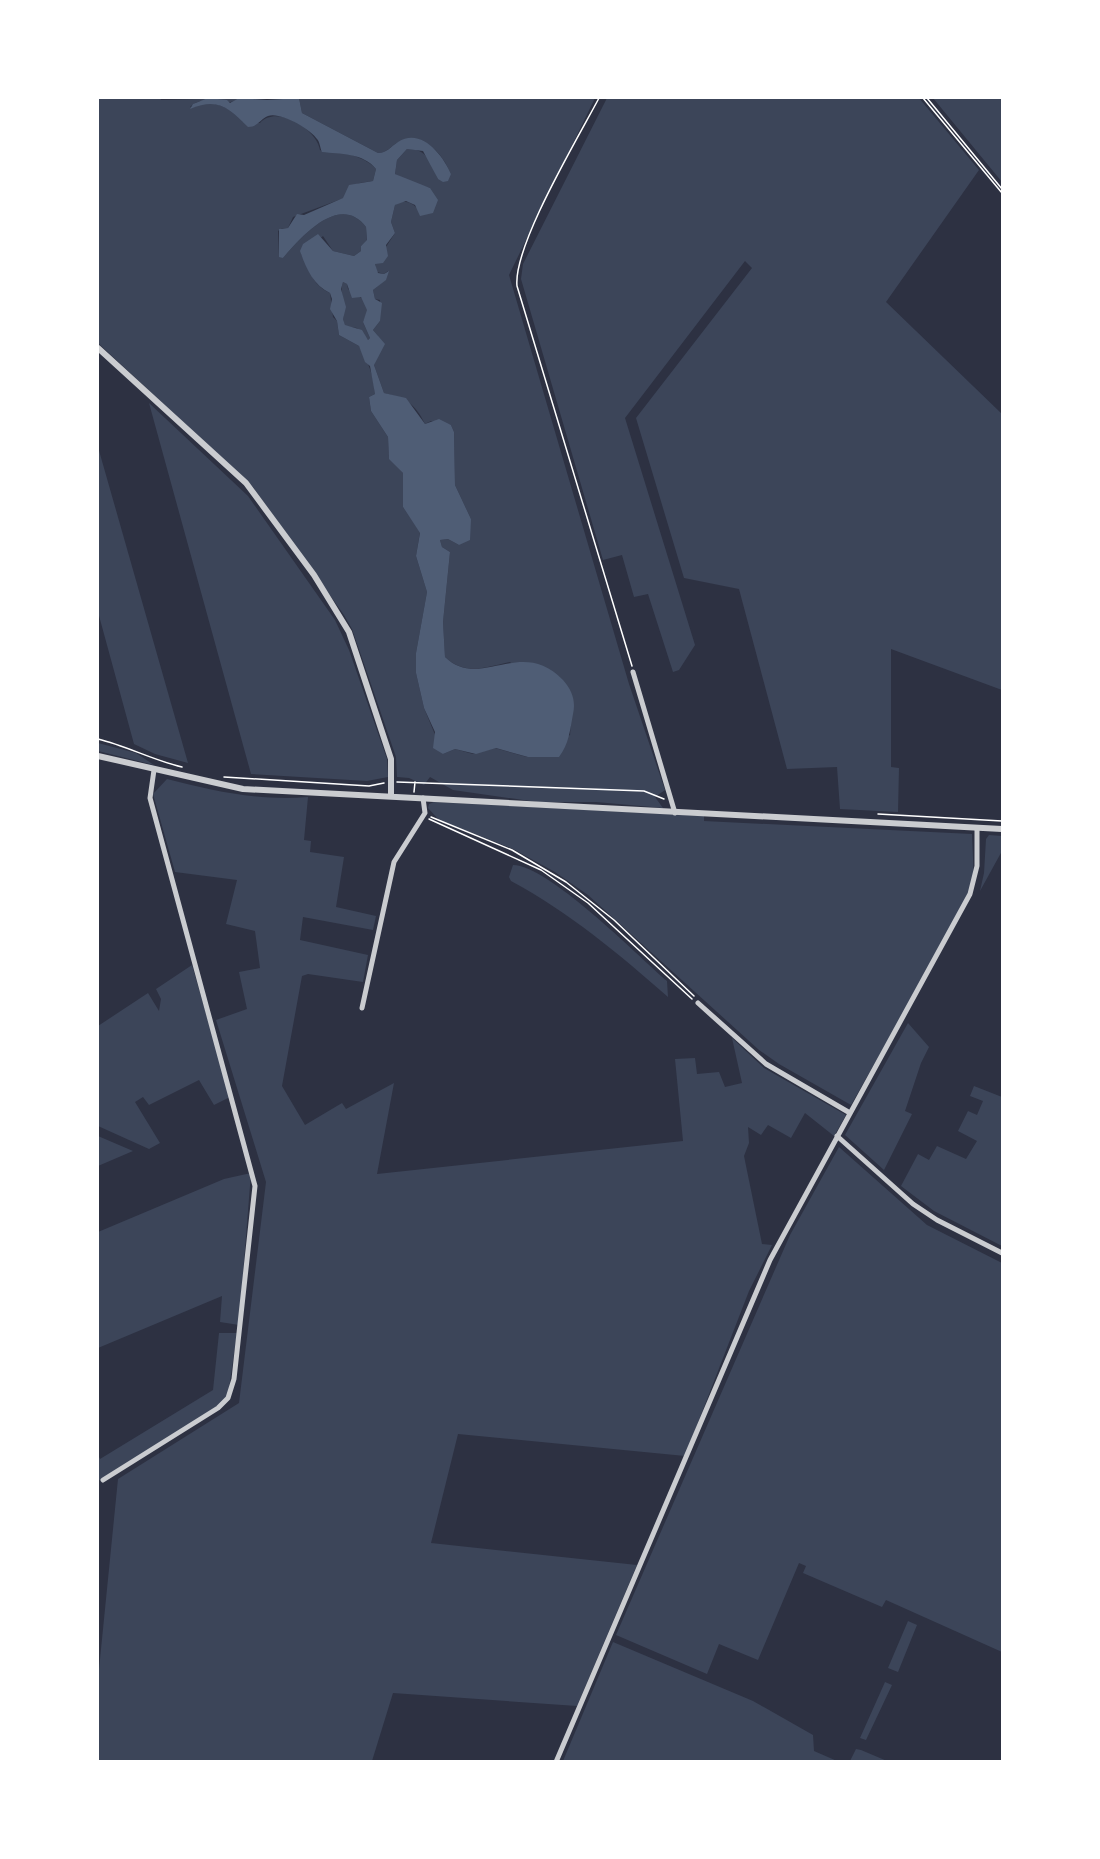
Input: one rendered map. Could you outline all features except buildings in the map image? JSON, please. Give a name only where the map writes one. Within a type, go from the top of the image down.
[{"type":"street","points":[[98,348],[246,483],[314,575],[353,643],[391,759],[391,796]]},
{"type":"street","points":[[633,672],[675,813]]},
{"type":"street","points":[[98,756],[243,789],[1002,829]]},
{"type":"street","points":[[103,1480],[218,1408],[228,1398],[234,1379],[255,1186],[150,798],[154,770]]},
{"type":"street","points":[[362,1008],[394,862],[425,813],[423,798]]},
{"type":"street","points":[[556,1761],[770,1260],[970,894],[976,866],[977,828]]},
{"type":"street","points":[[698,1003],[766,1064],[850,1113]]},
{"type":"street","points":[[837,1136],[913,1204],[937,1220],[1002,1252]]},
{"type":"path","points":[[599,98],[527,239],[516,275],[633,672]]},
{"type":"path","points":[[924,98],[1002,193]]},
{"type":"path","points":[[927,98],[1002,189]]},
{"type":"path","points":[[98,739],[129,747],[156,760],[186,768]]},
{"type":"path","points":[[216,775],[252,781],[361,786]]},
{"type":"path","points":[[414,797],[415,781],[644,791],[672,801]]},
{"type":"path","points":[[425,813],[438,821],[478,834],[512,850],[566,882],[614,920],[692,993],[698,1003]]},
{"type":"path","points":[[425,813],[429,819],[511,855],[588,903],[698,1003]]},
{"type":"path","points":[[877,814],[1002,821]]},
{"type":"shaded area","points":[[98,98],[160,98],[161,100],[239,98],[227,102],[202,101],[190,107],[208,103],[220,105],[243,122],[260,123],[276,116],[285,118],[304,127],[312,134],[320,150],[354,156],[376,169],[373,181],[359,183],[348,189],[344,198],[293,217],[288,228],[278,231],[279,254],[283,258],[300,239],[333,216],[345,214],[356,218],[366,227],[367,241],[361,246],[361,251],[354,256],[333,251],[323,236],[301,254],[315,281],[330,293],[333,317],[337,321],[339,335],[359,346],[368,363],[375,394],[369,397],[371,411],[388,437],[389,458],[403,473],[403,507],[420,532],[416,556],[427,592],[416,653],[416,673],[424,708],[443,754],[455,749],[473,754],[495,748],[527,757],[570,735],[571,721],[510,662],[484,668],[468,668],[453,663],[445,657],[443,622],[450,552],[442,547],[440,540],[448,539],[459,545],[471,519],[455,485],[454,432],[451,425],[431,421],[425,424],[413,406],[398,397],[384,393],[374,365],[378,336],[373,330],[380,321],[380,300],[375,299],[373,290],[385,280],[388,271],[384,274],[377,272],[375,264],[395,233],[391,222],[395,205],[408,202],[418,210],[430,188],[410,182],[395,174],[397,160],[407,149],[420,151],[430,162],[438,179],[451,174],[442,158],[431,146],[417,140],[408,140],[378,153],[302,113],[299,98],[595,98],[509,275],[629,684],[665,790],[655,797],[663,808],[596,802],[537,802],[453,790],[430,777],[424,785],[409,778],[397,777],[396,757],[352,629],[344,615],[253,487],[98,343]]},
{"type":"shaded area","points":[[208,98],[227,100],[230,103],[239,98],[267,100],[299,98],[302,113],[378,153],[386,151],[407,138],[415,138],[430,145],[443,159],[451,174],[448,181],[443,182],[438,179],[423,151],[407,149],[397,160],[395,174],[430,188],[438,200],[433,213],[420,216],[415,205],[406,201],[395,205],[391,222],[395,233],[386,245],[388,256],[383,263],[375,264],[378,273],[384,274],[389,271],[386,280],[373,290],[375,299],[382,303],[380,321],[373,330],[385,344],[374,365],[384,393],[406,398],[425,424],[439,419],[451,425],[454,432],[455,485],[471,519],[470,540],[459,545],[448,539],[440,540],[442,547],[450,552],[443,622],[445,657],[458,666],[472,669],[516,662],[532,663],[547,668],[563,680],[569,688],[574,709],[567,742],[559,757],[528,757],[496,748],[476,754],[455,749],[443,754],[433,748],[435,732],[424,708],[416,673],[416,653],[427,592],[416,556],[420,533],[403,507],[403,473],[389,459],[388,437],[371,411],[369,397],[375,394],[370,366],[365,362],[359,346],[339,335],[337,321],[330,309],[332,299],[330,293],[315,281],[300,251],[303,244],[318,234],[333,251],[354,256],[361,251],[361,246],[367,240],[366,227],[356,218],[345,214],[333,216],[300,239],[283,258],[279,257],[279,229],[288,228],[297,214],[304,215],[343,198],[349,185],[373,181],[376,169],[358,157],[322,152],[314,135],[287,118],[268,116],[254,126],[248,127],[235,114],[222,106],[208,104],[190,109],[193,104]],"holes":[[[343,282],[347,284],[352,298],[361,297],[367,310],[363,322],[370,338],[368,340],[362,330],[345,325],[343,319],[346,307],[341,289]]]},
{"type":"shaded area","points":[[607,98],[919,98],[979,170],[886,302],[1002,414],[1002,690],[891,649],[891,767],[899,768],[898,812],[840,809],[837,767],[787,769],[739,589],[684,578],[636,418],[752,268],[745,261],[625,418],[695,645],[679,670],[673,672],[648,594],[634,597],[622,555],[603,560],[521,279],[523,264]]},
{"type":"shaded area","points":[[933,98],[1002,98],[1002,182]]},
{"type":"shaded area","points":[[343,282],[347,284],[348,289],[363,299],[368,310],[363,322],[370,338],[368,340],[357,328],[345,326]]},
{"type":"shaded area","points":[[149,403],[248,496],[335,620],[349,650],[387,759],[388,777],[367,781],[251,774]]},
{"type":"shaded area","points":[[98,447],[188,763],[155,754],[134,744],[98,612]]},
{"type":"shaded area","points":[[98,743],[136,753],[154,765],[98,751]]},
{"type":"shaded area","points":[[167,779],[236,794],[272,798],[308,797],[304,840],[311,841],[310,852],[344,857],[336,907],[376,916],[373,930],[303,917],[300,940],[368,955],[363,982],[308,974],[302,976],[282,1086],[305,1125],[342,1103],[346,1109],[394,1083],[377,1174],[683,1141],[675,1059],[695,1058],[697,1074],[719,1072],[725,1087],[742,1083],[732,1038],[764,1068],[846,1115],[834,1136],[805,1113],[791,1138],[768,1125],[761,1135],[748,1127],[749,1143],[744,1156],[762,1244],[772,1245],[749,1291],[685,1456],[458,1434],[431,1543],[637,1565],[577,1706],[393,1693],[372,1761],[98,1762],[98,1679],[118,1479],[239,1403],[266,1182],[216,1020],[247,1009],[239,972],[260,968],[255,931],[226,924],[237,880],[175,872],[153,794]]},
{"type":"shaded area","points":[[434,802],[704,816],[704,821],[972,834],[974,882],[936,955],[851,1105],[759,1050],[588,895],[555,872],[513,849],[439,820],[428,808],[429,804]]},
{"type":"shaded area","points":[[989,835],[1002,836],[1002,851],[980,891],[984,873],[986,839]]},
{"type":"shaded area","points":[[513,865],[528,869],[548,879],[592,913],[667,981],[668,997],[593,934],[533,893],[511,881],[509,877]]},
{"type":"shaded area","points":[[192,965],[230,1097],[214,1105],[199,1080],[149,1105],[143,1097],[135,1102],[160,1143],[149,1149],[98,1126],[98,1026],[148,993],[159,1011],[161,999],[156,989]]},
{"type":"shaded area","points":[[908,1023],[929,1047],[921,1063],[905,1111],[912,1114],[884,1170],[845,1135]]},
{"type":"shaded area","points":[[974,1086],[1002,1097],[1002,1246],[934,1211],[901,1186],[918,1154],[929,1160],[937,1146],[966,1159],[977,1141],[958,1131],[968,1111],[977,1115],[983,1101],[970,1096]]},
{"type":"shaded area","points":[[98,1136],[133,1151],[98,1166]]},
{"type":"shaded area","points":[[839,1147],[927,1225],[1002,1263],[1002,1652],[886,1600],[882,1607],[803,1573],[806,1566],[799,1563],[758,1660],[719,1644],[707,1674],[616,1635],[790,1235]]},
{"type":"shaded area","points":[[251,1173],[239,1325],[220,1322],[222,1296],[98,1348],[98,1232],[224,1179]]},
{"type":"shaded area","points":[[219,1333],[237,1333],[228,1395],[218,1407],[98,1481],[98,1455],[100,1459],[213,1390]]},
{"type":"shaded area","points":[[908,1621],[917,1625],[898,1672],[888,1668]]},
{"type":"shaded area","points":[[613,1642],[753,1701],[813,1735],[814,1751],[837,1761],[563,1761]]},
{"type":"shaded area","points":[[885,1682],[892,1685],[866,1740],[860,1738]]},
{"type":"shaded area","points":[[856,1749],[861,1750],[887,1761],[850,1761]]}]
